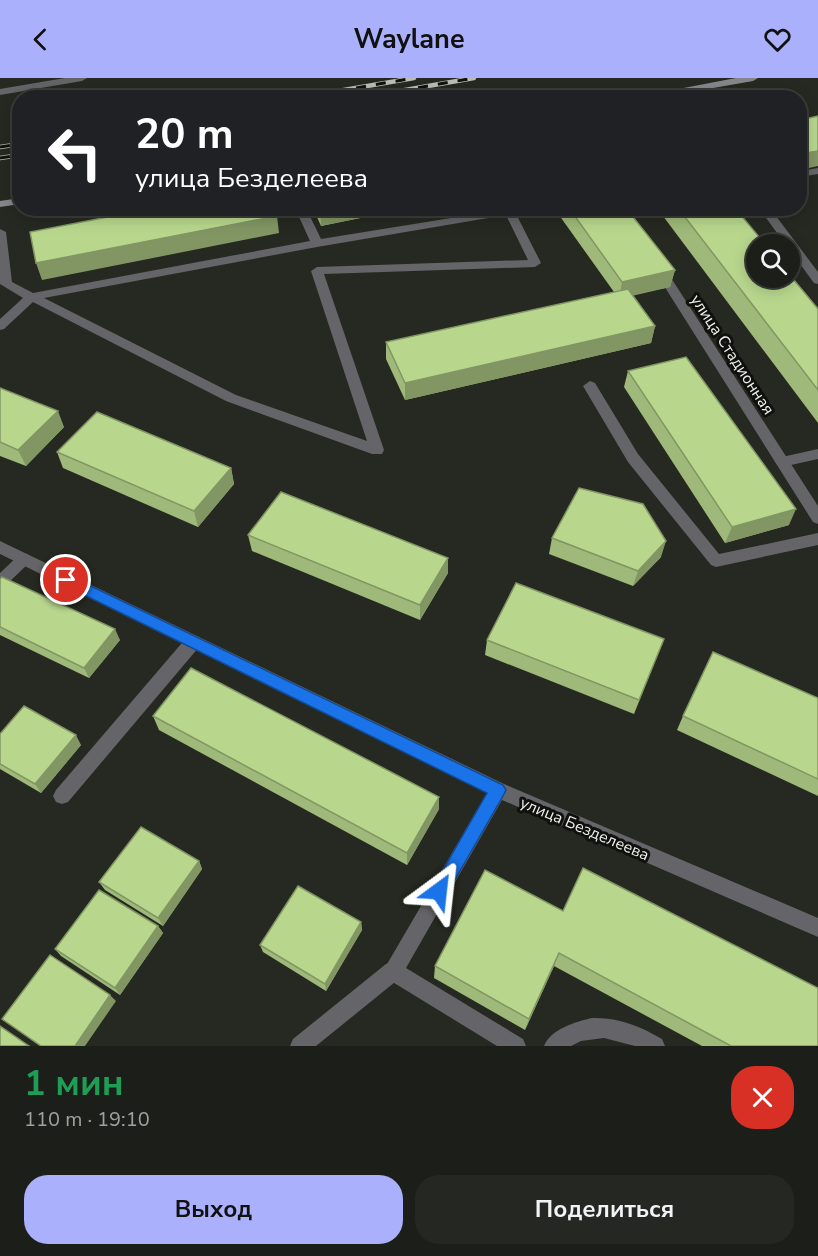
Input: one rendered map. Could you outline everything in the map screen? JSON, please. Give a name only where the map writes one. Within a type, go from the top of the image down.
[{"type":"main road","points":[[683,90],[753,78]]},
{"type":"street","points":[[0,92],[82,78]]},
{"type":"street","points":[[304,216],[317,243]]},
{"type":"street","points":[[0,326],[31,297],[317,243],[480,216]]},
{"type":"street","points":[[0,232],[6,284],[231,398],[377,450],[317,271],[535,263],[512,216]]},
{"type":"street","points":[[770,216],[818,280]]},
{"type":"street","name":"улица Стадионная","points":[[652,258],[818,518]]},
{"type":"street","points":[[807,266],[818,259]]},
{"type":"street","points":[[590,386],[633,458],[716,561],[818,539]]},
{"type":"street","points":[[782,462],[818,454]]},
{"type":"street","name":"улица Безделеева","points":[[0,547],[498,790],[818,928]]},
{"type":"street","points":[[0,582],[24,559]]},
{"type":"street","points":[[62,796],[193,642]]},
{"type":"street","points":[[300,1046],[393,972],[498,790]]},
{"type":"street","points":[[393,972],[516,1046]]},
{"type":"street","points":[[554,1046],[586,1030],[610,1027],[633,1033],[655,1046]]},
{"type":"building","points":[[818,116],[818,151],[807,153],[807,118]]},
{"type":"building","points":[[113,216],[277,216],[36,263],[30,232]]},
{"type":"building","points":[[575,216],[632,216],[675,270],[622,282]]},
{"type":"building","points":[[684,216],[742,216],[757,234],[746,234],[746,288],[800,287],[818,309],[818,390]]},
{"type":"building","points":[[628,289],[655,326],[405,383],[386,342]]},
{"type":"building","points":[[686,357],[796,509],[732,527],[628,371]]},
{"type":"building","points":[[0,388],[58,411],[18,450],[0,442]]},
{"type":"building","points":[[97,412],[231,468],[194,511],[57,452]]},
{"type":"building","points":[[579,488],[643,504],[666,541],[638,571],[552,538]]},
{"type":"building","points":[[281,492],[448,558],[420,605],[248,535]]},
{"type":"building","points":[[2,577],[115,629],[84,668],[0,627],[0,579]]},
{"type":"building","points":[[516,583],[664,639],[639,700],[487,640]]},
{"type":"building","points":[[713,652],[818,698],[818,779],[683,716]]},
{"type":"building","points":[[191,668],[439,797],[407,853],[153,716]]},
{"type":"building","points":[[24,706],[76,735],[35,784],[0,764],[0,734]]},
{"type":"building","points":[[141,827],[199,861],[158,918],[99,882]]},
{"type":"building","points":[[583,868],[818,988],[818,1046],[731,1046],[559,953],[529,1019],[435,966],[485,870],[563,911]]},
{"type":"building","points":[[298,886],[361,922],[325,984],[260,945]]},
{"type":"building","points":[[99,890],[158,926],[115,988],[55,949]]},
{"type":"building","points":[[50,955],[110,995],[75,1046],[41,1046],[2,1019]]},
{"type":"building","points":[[0,1026],[29,1046],[0,1046]]},
{"type":"railway","points":[[344,90],[414,78]]},
{"type":"railway","points":[[405,90],[474,78]]},
{"type":"railway","points":[[0,147],[12,145]]},
{"type":"railway","points":[[0,158],[12,156]]},
{"type":"route","points":[[66,580],[498,790],[439,891]]}]
